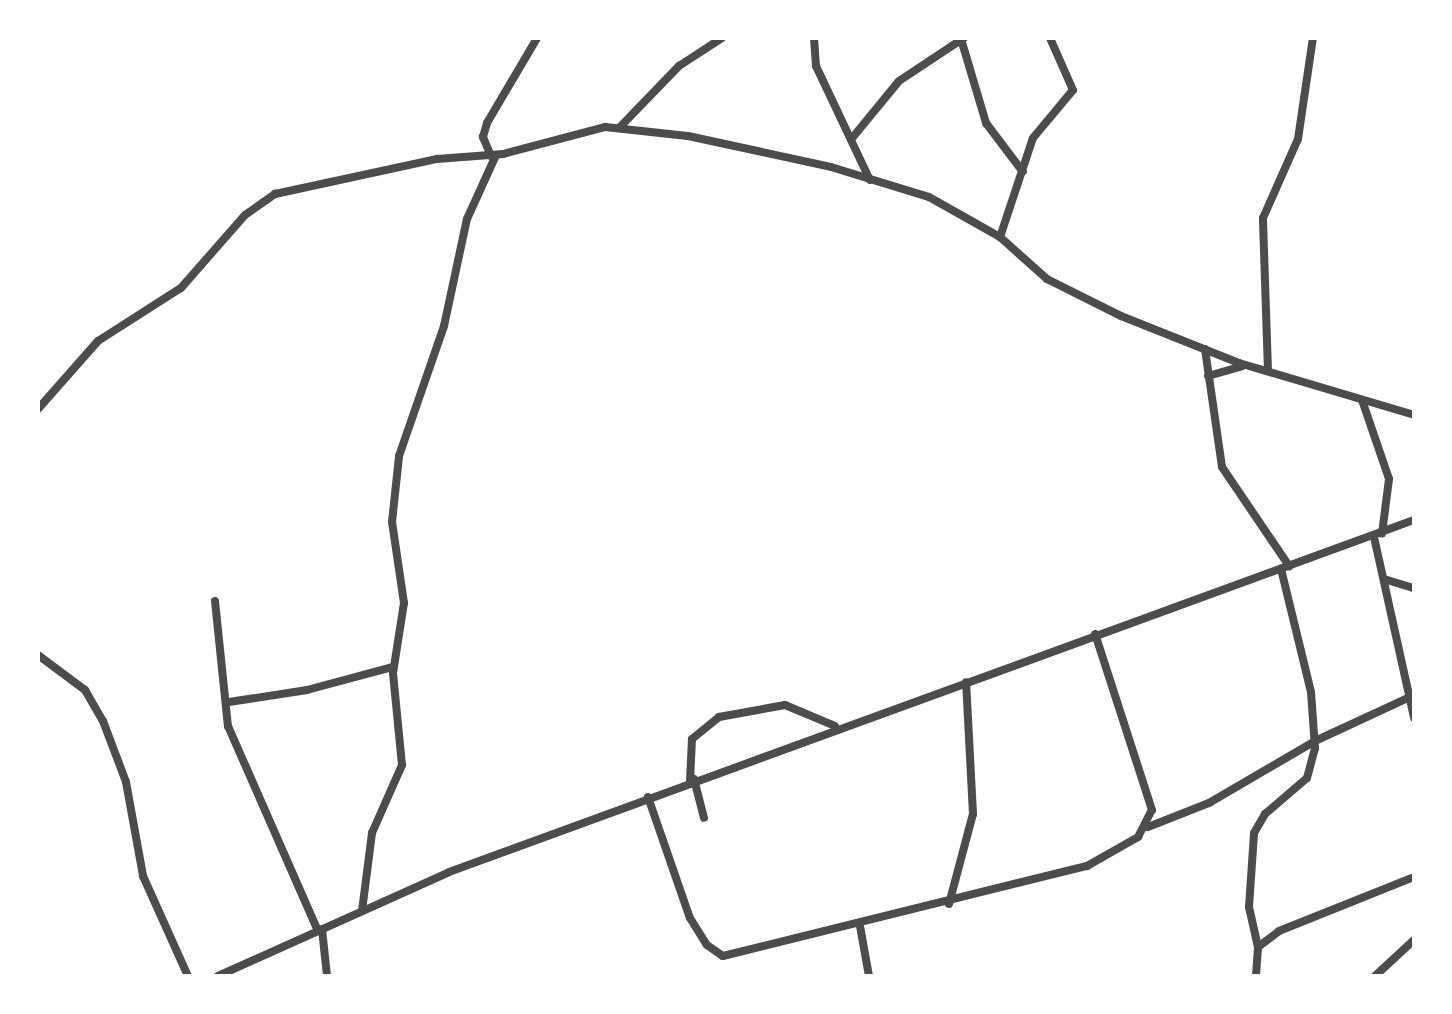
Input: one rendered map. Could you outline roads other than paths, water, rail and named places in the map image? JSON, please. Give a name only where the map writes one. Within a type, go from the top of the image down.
[{"type":"street","points":[[362,911],[372,834],[402,765],[393,667],[404,603],[392,522],[401,443],[444,326],[468,219],[493,156],[483,137],[487,123],[537,38]]},
{"type":"street","points":[[620,127],[679,66],[722,38]]},
{"type":"street","points":[[814,38],[816,66],[853,137],[870,181]]},
{"type":"street","points":[[853,137],[899,81],[962,38],[986,123],[1023,172]]},
{"type":"street","points":[[1000,237],[1033,138],[1073,90],[1049,38]]},
{"type":"street","points":[[1268,371],[1262,218],[1298,139],[1313,38]]},
{"type":"street","points":[[38,408],[98,341],[181,288],[245,215],[275,194],[437,159],[493,156],[584,129],[620,127],[688,136],[929,197],[1000,237],[1047,280],[1245,365],[1414,415]]},
{"type":"street","points":[[1205,350],[1222,467],[1285,567],[1312,692],[1315,741],[1308,778],[1265,814],[1254,833],[1249,906],[1258,947],[1256,976]]},
{"type":"street","points":[[1208,376],[1245,365]]},
{"type":"street","points":[[1362,400],[1389,480],[1378,536],[1414,718]]},
{"type":"street","points":[[218,976],[362,911],[648,796],[1414,520]]},
{"type":"street","points":[[1384,579],[1414,588]]},
{"type":"street","points":[[214,600],[218,670],[229,702],[228,726],[247,778],[320,930],[327,976]]},
{"type":"street","points":[[1094,634],[1150,796],[1148,827]]},
{"type":"street","points":[[38,655],[84,690],[103,721],[126,782],[143,876],[188,976]]},
{"type":"street","points":[[229,702],[307,690],[393,667]]},
{"type":"street","points":[[949,904],[974,814],[966,682]]},
{"type":"street","points":[[648,796],[690,918],[714,952],[749,952],[1086,866],[1148,827],[1209,803],[1315,741],[1410,698]]},
{"type":"street","points":[[704,818],[692,780],[692,739],[719,717],[785,705],[836,726]]},
{"type":"street","points":[[1258,947],[1294,923],[1414,877]]},
{"type":"street","points":[[860,926],[869,976]]},
{"type":"street","points":[[1375,976],[1414,940]]}]
